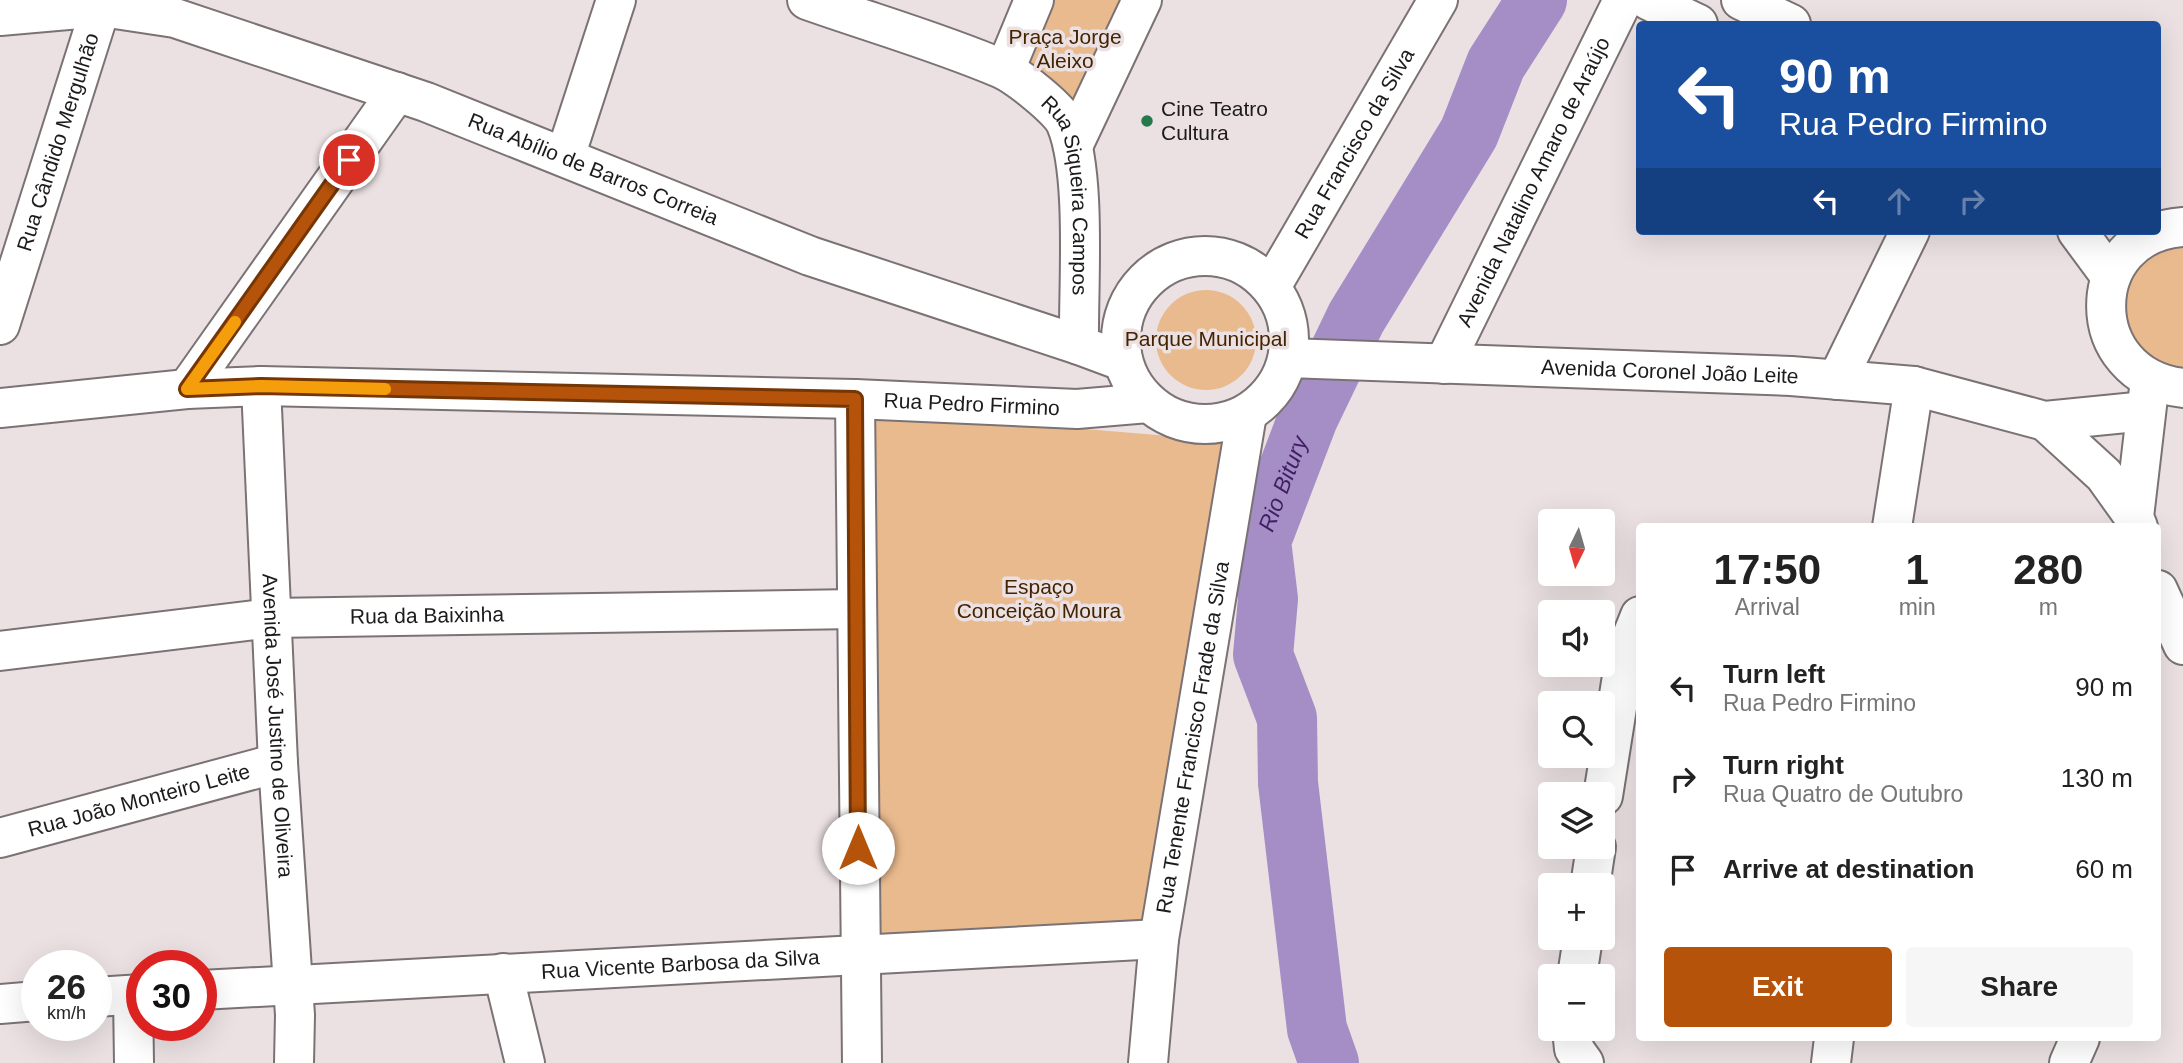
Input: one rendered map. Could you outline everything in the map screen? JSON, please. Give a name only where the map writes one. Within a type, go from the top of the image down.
[{"type":"street","points":[[565,157],[616,0]]},
{"type":"street","name":"Rua Siqueira Campos","points":[[807,0],[1005,70],[1049,104],[1065,121],[1073,146],[1077,194],[1079,345]]},
{"type":"street","points":[[1005,70],[1034,0]]},
{"type":"street","points":[[1073,146],[1142,0]]},
{"type":"street","name":"Rua Francisco da Silva","points":[[1271,287],[1438,0]]},
{"type":"street","name":"Avenida Natalino Amaro de Araújo","points":[[1428,363],[1623,0]]},
{"type":"street","points":[[1648,0],[1692,21]]},
{"type":"street","points":[[1741,0],[1785,21]]},
{"type":"street","name":"Rua Abílio de Barros Correia","points":[[0,16],[103,3],[175,18],[397,92],[810,256],[1122,361]]},
{"type":"street","name":"Rua Cândido Mergulhão","points":[[0,325],[103,3]]},
{"type":"street","points":[[187,389],[397,92]]},
{"type":"street","points":[[2161,208],[2183,219]]},
{"type":"street","points":[[2161,231],[2183,227]]},
{"type":"street","points":[[1838,380],[1908,235]]},
{"type":"street","points":[[2080,235],[2110,278]]},
{"type":"street","points":[[2136,522],[2160,393],[2123,359],[2112,341],[2106,320],[2105,298],[2110,278],[2122,258],[2138,243],[2153,235]]},
{"type":"street","points":[[1194,257],[1223,257],[1249,268],[1271,287],[1284,309],[1289,333],[1301,359],[1266,399],[1247,414],[1222,423],[1195,424],[1170,417],[1148,403],[1132,383],[1122,361],[1120,333],[1127,305],[1143,282],[1166,265],[1194,257]]},
{"type":"street","name":"Avenida Coronel João Leite","points":[[1301,359],[1838,380],[1914,386],[2045,421],[2104,475],[2136,522]]},
{"type":"street","name":"Rua Pedro Firmino","points":[[0,408],[187,389],[261,386],[855,399],[1077,409],[1148,403]]},
{"type":"street","name":"Avenida José Justino de Oliveira","points":[[261,386],[278,763],[293,984],[294,1063]]},
{"type":"street","points":[[1893,523],[1914,386]]},
{"type":"street","name":"Avenida Coronel João Leite","points":[[2045,421],[2160,393]]},
{"type":"street","points":[[855,399],[858,953],[862,1063]]},
{"type":"street","name":"Rua Tenente Francisco Frade da Silva","points":[[1148,1063],[1159,939],[1247,414]]},
{"type":"street","points":[[2161,597],[2183,645]]},
{"type":"street","name":"Rua da Baixinha","points":[[0,651],[271,618],[856,609]]},
{"type":"street","points":[[1605,782],[1626,651],[1636,626]]},
{"type":"street","name":"Rua João Monteiro Leite","points":[[0,838],[278,763]]},
{"type":"street","name":"Rua Vicente Barbosa da Silva","points":[[217,989],[1159,939]]},
{"type":"street","points":[[503,973],[525,1063]]},
{"type":"street","points":[[124,996],[134,1063]]},
{"type":"street","points":[[0,1004],[21,1003]]},
{"type":"street","points":[[1573,1041],[1574,1049],[1584,1063]]},
{"type":"street","points":[[1831,1063],[1834,1041]]},
{"type":"street","points":[[2069,1063],[2079,1041]]},
{"type":"green space","name":"Praça Jorge Aleixo","points":[[1034,0],[1142,0],[1073,146],[1005,70]]},
{"type":"green space","points":[[2183,236],[2183,376],[2128,349],[2117,284],[2135,254]]},
{"type":"green space","name":"Parque Municipal","points":[[1206,290],[1225,294],[1241,305],[1252,321],[1256,340],[1252,359],[1241,375],[1225,386],[1206,390],[1187,386],[1171,375],[1160,359],[1156,340],[1160,321],[1171,305],[1187,294]]},
{"type":"green space","name":"Espaço Conceição Moura","points":[[867,411],[1241,442],[1153,932],[867,943]]},
{"type":"waterway","name":"Rio Bitury","points":[[1329,1063],[1317,1029],[1288,783],[1287,718],[1263,655],[1268,599],[1261,541],[1308,418],[1356,318],[1469,133],[1496,64],[1537,0]]},
{"type":"slow traffic","points":[[235,322],[187,389],[261,386],[385,389]]},
{"type":"place","name":"Cine Teatro Cultura","points":[[1147,121]]},
{"type":"route","points":[[349,160],[187,389],[261,386],[855,399],[858,848]]}]
